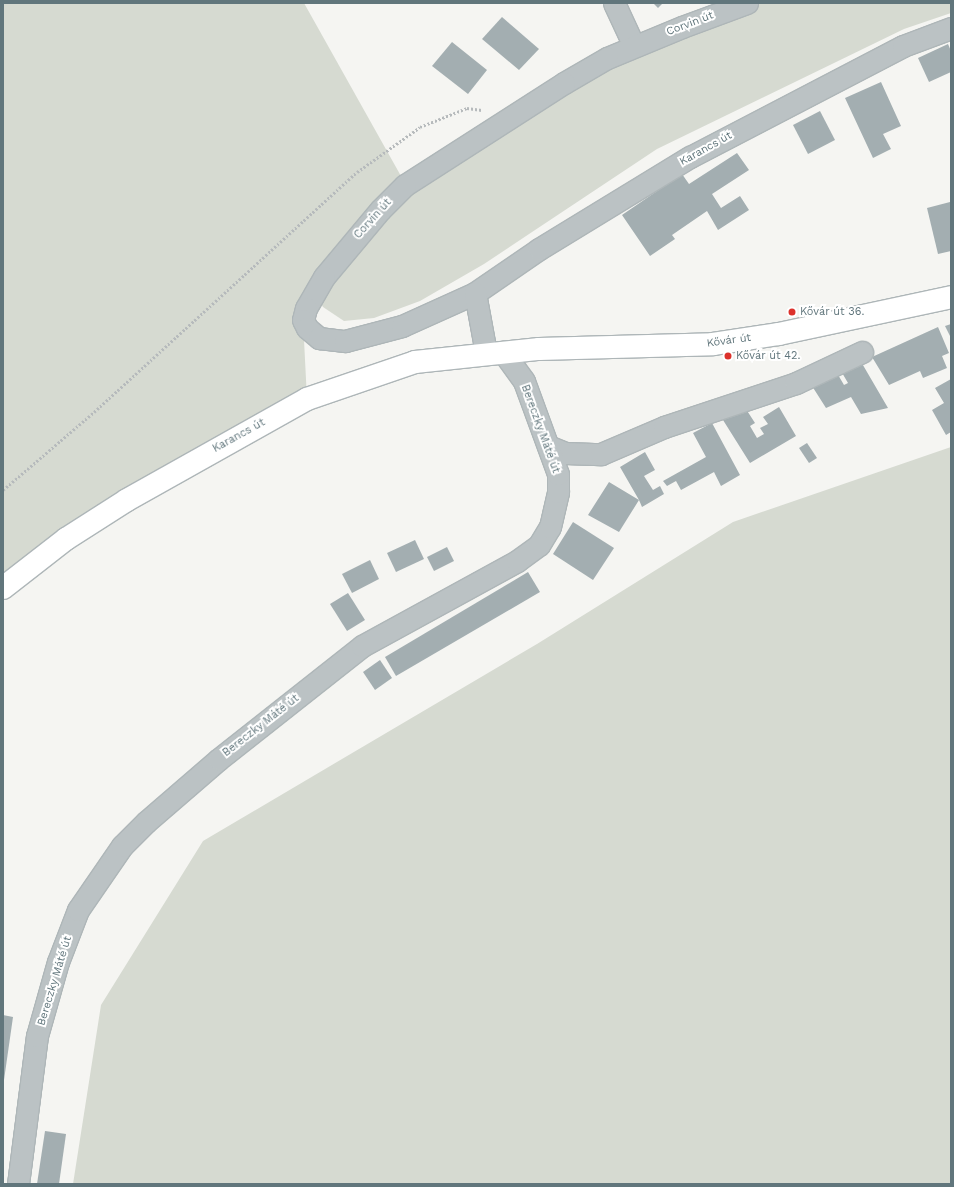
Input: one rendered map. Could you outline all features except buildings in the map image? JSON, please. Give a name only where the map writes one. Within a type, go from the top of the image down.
[{"type":"main road","name":"Kővár út","points":[[494,352],[713,344],[779,334],[951,297]]},
{"type":"main road","name":"Karancs út","points":[[3,588],[66,539],[127,500],[307,398],[415,362],[494,352]]},
{"type":"street","points":[[614,3],[634,46]]},
{"type":"street","name":"Corvin út","points":[[475,293],[402,326],[345,341],[319,338],[312,334],[304,320],[306,308],[324,277],[391,198],[425,171],[587,69],[634,46],[747,3]]},
{"type":"street","name":"Karancs út","points":[[475,293],[558,237],[690,157],[903,46],[951,28]]},
{"type":"street","points":[[475,293],[494,352]]},
{"type":"street","name":"Bereczky Máté út","points":[[18,1184],[38,1036],[58,962],[78,910],[99,877],[122,846],[146,822],[219,759],[362,646],[517,561],[539,545],[550,527],[558,492],[558,474],[524,381],[494,352]]},
{"type":"street","points":[[548,446],[565,453],[602,454],[664,427],[796,383],[862,352]]},
{"type":"path","points":[[3,490],[106,401],[356,172],[420,127],[467,108],[514,114]]},
{"type":"shaded area","points":[[3,3],[304,3],[406,185],[564,83],[747,3],[951,3],[951,13],[904,29],[657,149],[484,264],[420,301],[374,318],[344,321],[323,307],[314,293],[303,320],[307,399],[3,588]]},
{"type":"shaded area","points":[[951,447],[951,1184],[73,1184],[101,1005],[203,841],[537,644],[733,522]]},
{"type":"place","name":"Kővár út 36.","points":[[792,312]]},
{"type":"place","name":"Kővár út 42.","points":[[728,356]]}]
